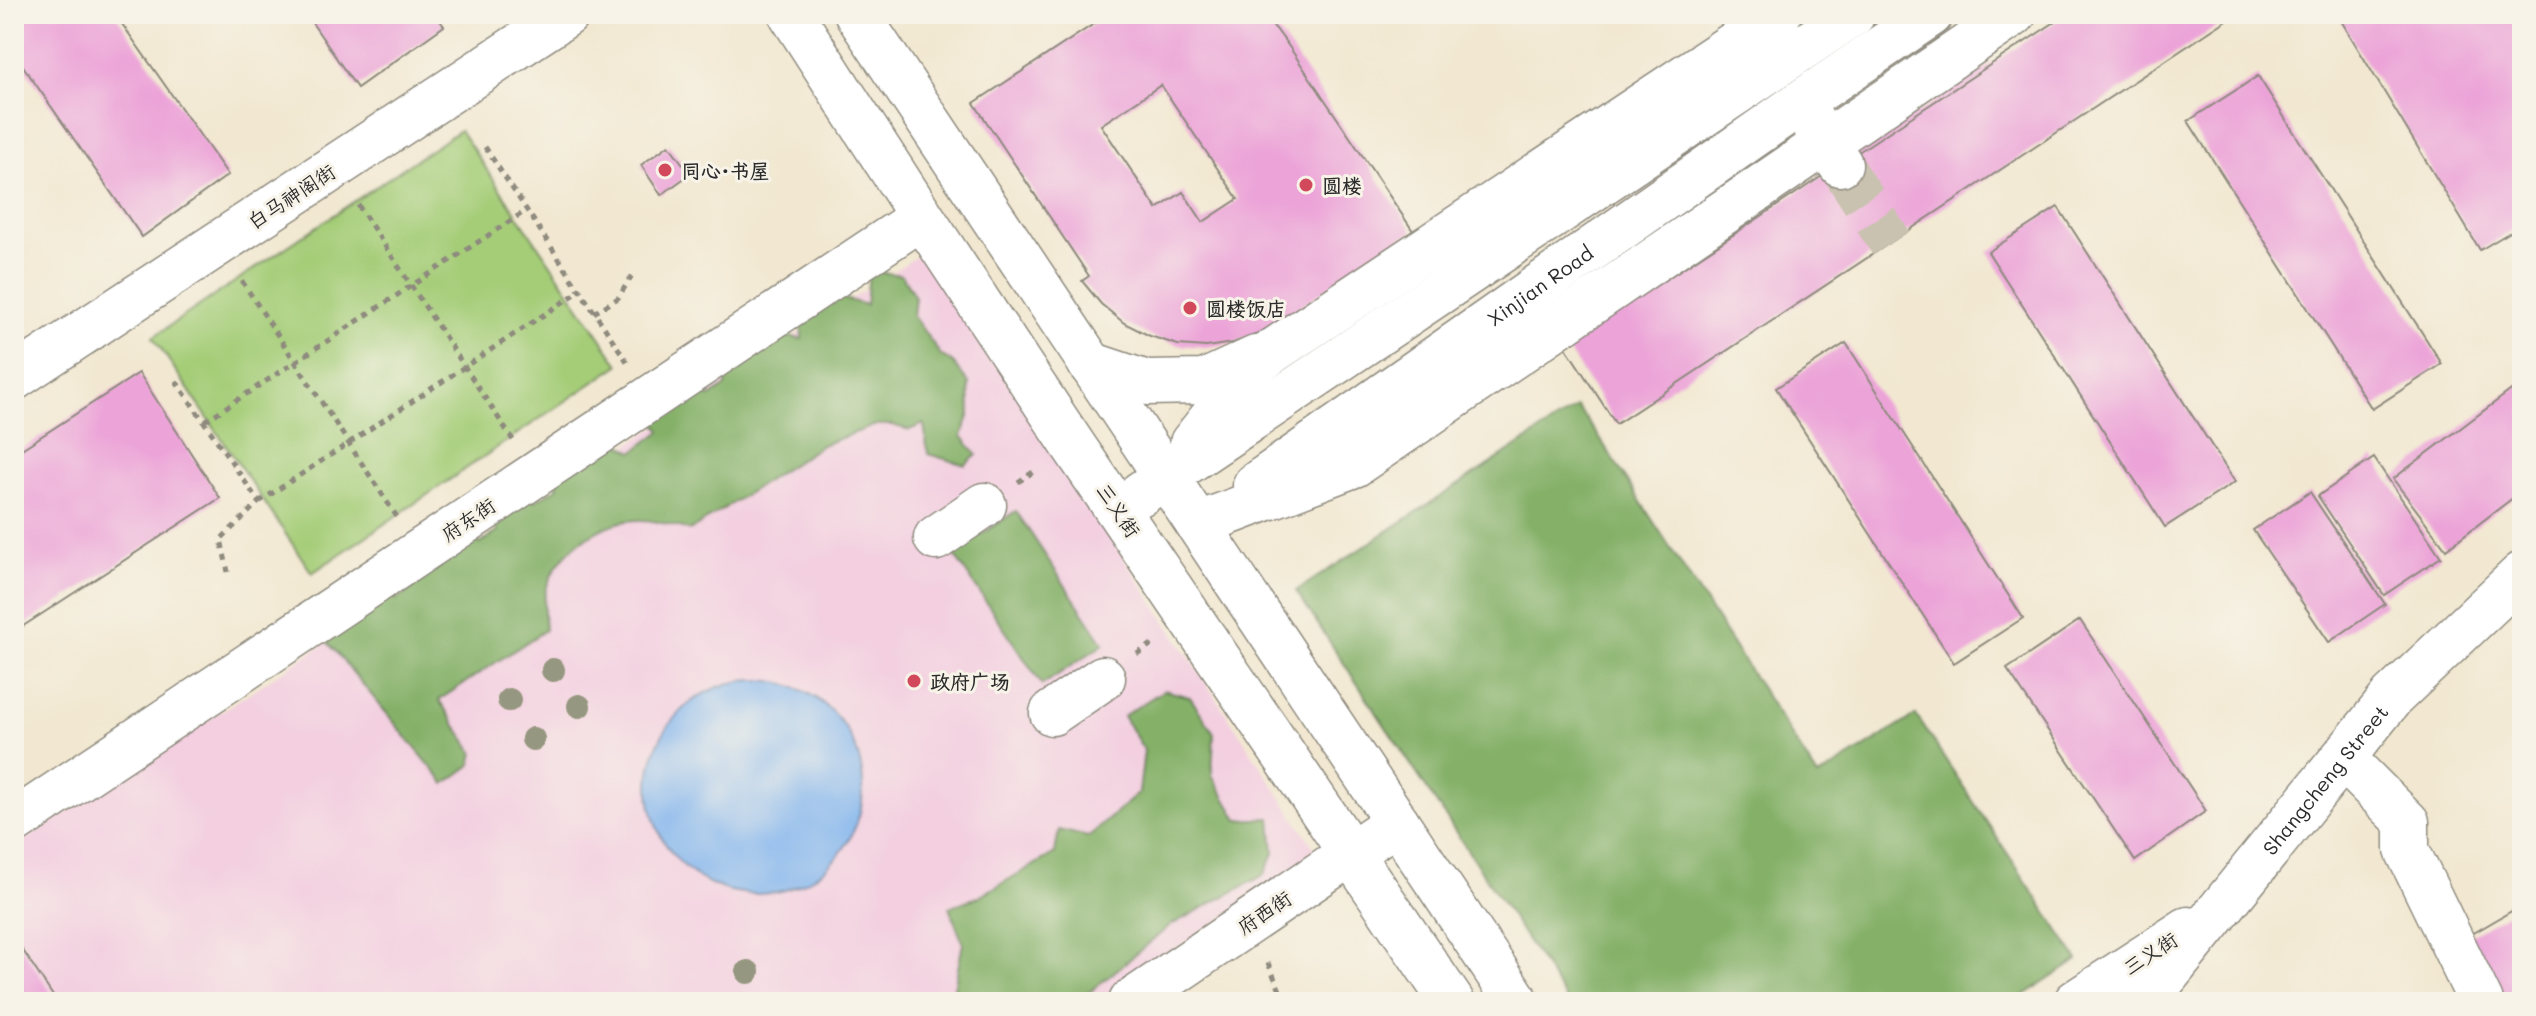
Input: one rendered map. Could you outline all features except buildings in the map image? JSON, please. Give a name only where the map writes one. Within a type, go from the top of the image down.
[{"type":"main road","name":"白马神阁街","points":[[14,378],[567,14]]},
{"type":"main road","name":"三义街","points":[[791,14],[1073,445],[1452,1002]]},
{"type":"main road","points":[[857,14],[1517,1002]]},
{"type":"main road","points":[[1165,476],[1253,366],[1779,14]]},
{"type":"main road","points":[[1118,508],[1853,14]]},
{"type":"main road","name":"Xinjian Road","points":[[1150,557],[1931,14]]},
{"type":"main road","points":[[1199,524],[1354,465],[1832,153],[2014,14]]},
{"type":"main road","points":[[1800,103],[1832,153]]},
{"type":"main road","name":"府东街","points":[[14,822],[922,217]]},
{"type":"main road","points":[[1090,364],[1147,383],[1204,382],[1273,351]]},
{"type":"main road","points":[[936,538],[984,505]]},
{"type":"main road","name":"Shangcheng Street","points":[[2145,1002],[2392,697],[2518,586]]},
{"type":"main road","points":[[1052,713],[1103,678]]},
{"type":"main road","points":[[2343,758],[2407,822],[2407,850],[2481,1002]]},
{"type":"main road","name":"府西街","points":[[1131,1002],[1397,822]]},
{"type":"main road","name":"三义街","points":[[2076,1002],[2225,904]]},
{"type":"path","points":[[485,147],[650,397]]},
{"type":"path","points":[[333,168],[535,475]]},
{"type":"path","points":[[205,421],[527,210]]},
{"type":"path","points":[[217,244],[420,551]]},
{"type":"path","points":[[594,313],[618,298],[633,274]]},
{"type":"path","points":[[228,572],[221,539],[259,502],[580,291]]},
{"type":"path","points":[[176,381],[259,502]]},
{"type":"path","points":[[984,505],[1073,445]]},
{"type":"path","points":[[1103,678],[1192,616]]},
{"type":"shaded area","points":[[923,252],[1319,855],[1094,1002],[14,1002],[14,847]]},
{"type":"green space","points":[[460,130],[619,365],[312,573],[153,337]]},
{"type":"green space","points":[[869,271],[902,275],[915,297],[913,316],[941,355],[953,363],[969,383],[970,414],[962,436],[977,455],[965,465],[928,454],[924,424],[909,430],[876,425],[822,445],[691,530],[642,520],[614,524],[587,537],[564,557],[549,581],[544,599],[545,630],[439,700],[474,753],[471,765],[445,784],[316,628],[387,581],[397,599],[413,588],[406,564],[468,529],[480,544],[498,531],[487,513],[527,489],[535,501],[558,487],[551,473],[608,436],[633,452],[661,431],[648,412],[696,390],[710,397],[726,386],[726,368],[781,335],[802,339],[801,316],[834,296],[866,305]]},
{"type":"green space","points":[[1577,407],[1818,777],[1916,715],[2078,960],[2014,1002],[1568,1002],[1296,591]]},
{"type":"green space","points":[[1016,511],[1104,644],[1042,685],[953,553]]},
{"type":"green space","points":[[1164,690],[1190,697],[1214,733],[1212,775],[1238,820],[1271,818],[1274,853],[1264,875],[1171,925],[1091,991],[1058,1002],[947,1002],[953,993],[963,943],[949,907],[978,897],[1055,853],[1059,830],[1088,837],[1139,793],[1144,750],[1123,716]]},
{"type":"water","points":[[756,680],[797,688],[832,711],[855,746],[863,787],[855,828],[832,863],[797,886],[756,894],[715,886],[680,863],[657,828],[649,787],[657,746],[680,711],[715,688]]},
{"type":"tunnel","points":[[1840,164],[1891,243]]},
{"type":"place","name":"同心·书屋","points":[[665,170]]},
{"type":"place","name":"圆楼","points":[[1306,185]]},
{"type":"place","name":"圆楼饭店","points":[[1190,308]]},
{"type":"place","name":"政府广场","points":[[914,681]]}]
